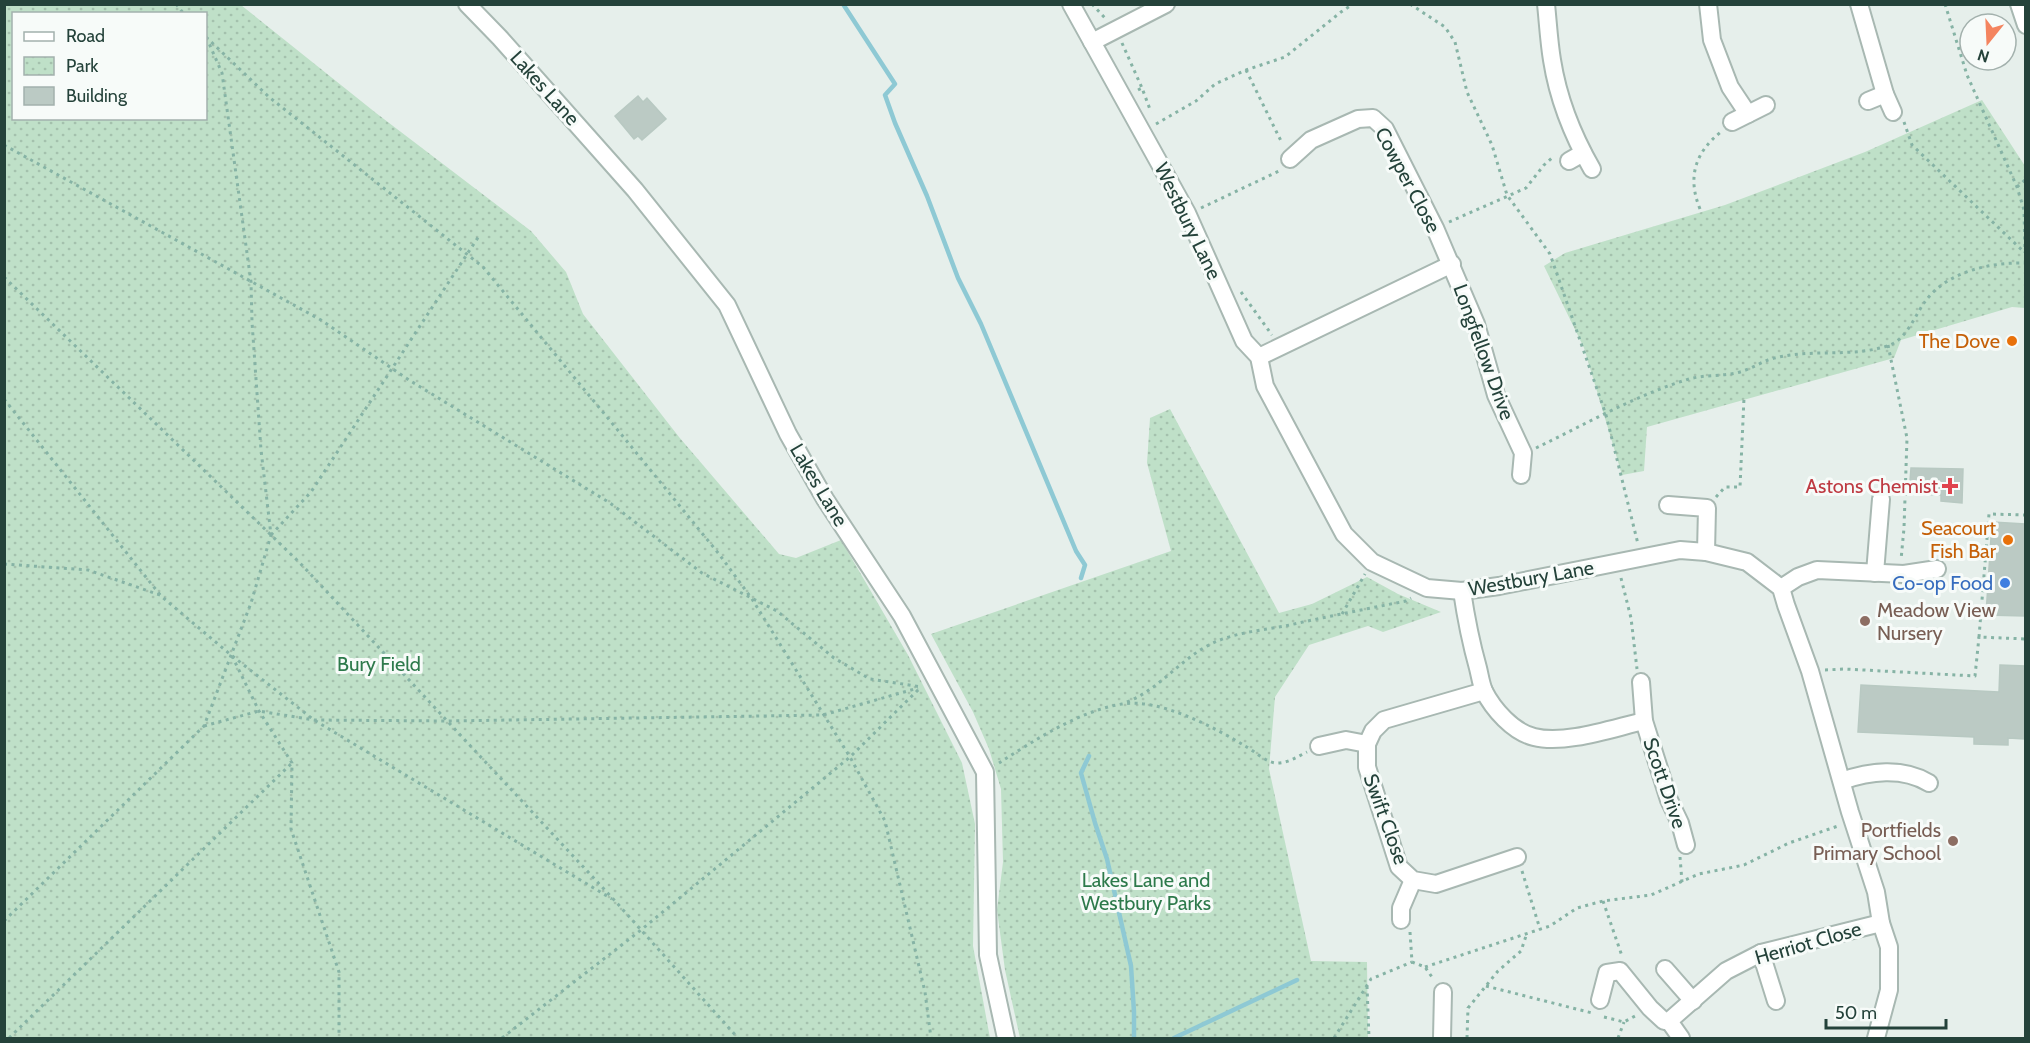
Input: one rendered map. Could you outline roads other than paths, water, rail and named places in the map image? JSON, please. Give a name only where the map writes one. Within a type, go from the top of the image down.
[{"type":"street","name":"Lakes Lane","points":[[467,4],[635,190],[727,305],[788,434],[825,499],[902,615],[985,771],[987,955],[1006,1038]]},
{"type":"street","name":"Westbury Lane","points":[[1071,4],[1187,213],[1245,341],[1259,357],[1265,386],[1344,534],[1372,562],[1427,588],[1462,591],[1499,586],[1680,550],[1706,552],[1747,562],[1782,588]]},
{"type":"street","points":[[1092,42],[1166,4]]},
{"type":"street","points":[[1546,4],[1552,62],[1576,157],[1592,169]]},
{"type":"street","points":[[1708,4],[1712,40],[1740,118],[1766,105]]},
{"type":"street","points":[[1859,4],[1885,94],[1893,112]]},
{"type":"street","points":[[2019,4],[2025,25]]},
{"type":"street","points":[[1868,101],[1885,94]]},
{"type":"street","name":"Cowper Close","points":[[1290,159],[1311,140],[1358,119],[1373,118],[1385,129],[1452,264]]},
{"type":"street","points":[[1259,357],[1452,264]]},
{"type":"street","name":"Longfellow Drive","points":[[1452,264],[1476,324],[1496,395],[1523,453],[1521,475]]},
{"type":"street","points":[[1875,573],[1881,499]]},
{"type":"street","points":[[1668,505],[1707,508],[1706,552]]},
{"type":"street","points":[[1876,1038],[1889,990],[1889,948],[1881,923],[1876,892],[1810,671],[1782,588],[1797,577],[1817,570],[1899,574],[1937,569]]},
{"type":"street","name":"Scott Drive","points":[[1462,591],[1468,632],[1484,690],[1507,721],[1520,731],[1534,737],[1572,737],[1644,721]]},
{"type":"street","name":"Scott Drive","points":[[1641,682],[1644,721],[1686,845]]},
{"type":"street","points":[[1319,746],[1346,740],[1367,744],[1373,731],[1384,720],[1484,690]]},
{"type":"street","name":"Swift Close","points":[[1367,744],[1367,766],[1399,867],[1413,880],[1436,884],[1517,857]]},
{"type":"street","points":[[1842,781],[1873,772],[1920,777],[1929,783]]},
{"type":"street","name":"Swift Close","points":[[1401,920],[1401,908],[1413,880]]},
{"type":"street","name":"Herriot Close","points":[[1669,1021],[1726,970],[1761,953],[1881,923]]},
{"type":"street","points":[[1761,953],[1776,1001]]},
{"type":"street","points":[[1665,969],[1693,1001]]},
{"type":"street","points":[[1600,1000],[1607,973],[1620,971],[1650,1008],[1664,1021],[1669,1021],[1681,1038]]},
{"type":"street","points":[[1442,1038],[1443,992]]},
{"type":"waterway","points":[[843,4],[895,84],[885,95],[895,123],[927,196],[958,278],[981,324],[1076,551],[1085,565],[1081,578]]},
{"type":"waterway","points":[[1089,756],[1081,773],[1107,859],[1131,966],[1134,1038]]},
{"type":"waterway","points":[[1174,1038],[1297,980]]},
{"type":"place","name":"The Dove","points":[[2012,341]]},
{"type":"place","name":"Astons Chemist","points":[[1950,486]]},
{"type":"place","name":"Seacourt Fish Bar","points":[[2008,540]]},
{"type":"place","name":"Co-op Food","points":[[2005,583]]},
{"type":"place","name":"Meadow View Nursery","points":[[1865,621]]},
{"type":"place","name":"Portfields Primary School","points":[[1953,841]]},
{"type":"park label","name":"Bury Field","points":[[379,664]]},
{"type":"park label","name":"Lakes Lane and Westbury Parks","points":[[1146,892]]}]
